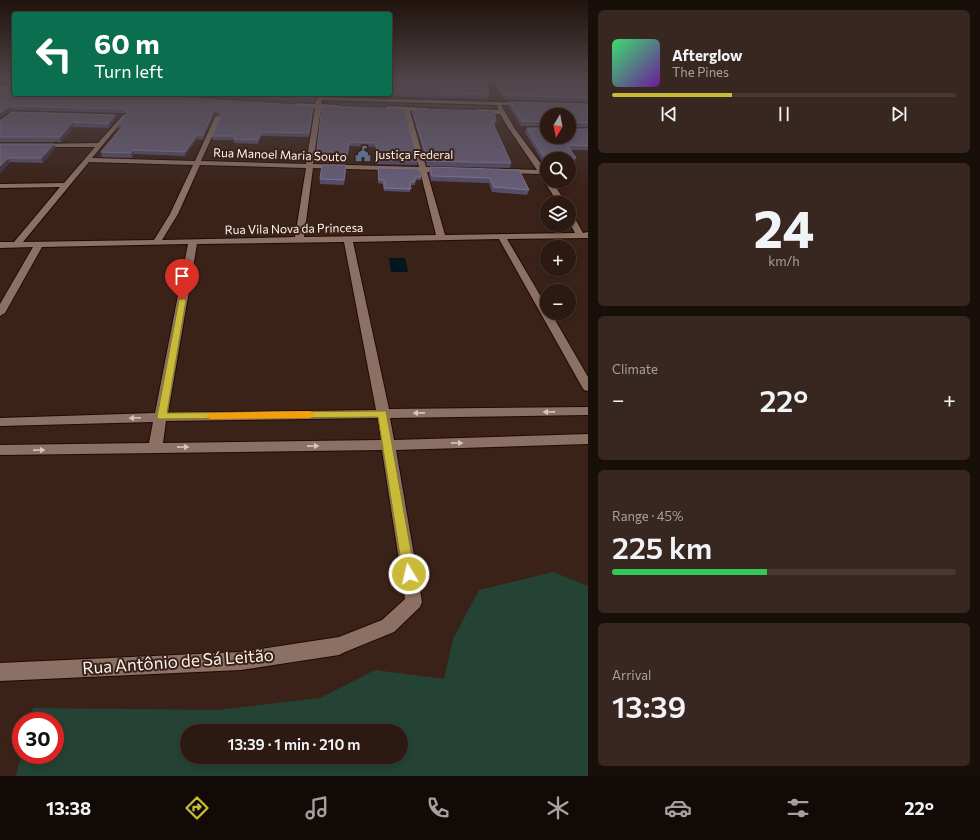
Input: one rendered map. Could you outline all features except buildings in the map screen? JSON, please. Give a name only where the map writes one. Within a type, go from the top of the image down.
[{"type":"street","points":[[299,240],[316,115]]},
{"type":"street","points":[[409,115],[441,237]]},
{"type":"street","points":[[505,115],[540,167]]},
{"type":"street","points":[[16,245],[101,145],[120,116]]},
{"type":"street","points":[[156,243],[174,214],[218,117]]},
{"type":"street","points":[[31,145],[101,145]]},
{"type":"street","name":"Rua Manoel Maria Souto","points":[[88,160],[452,170]]},
{"type":"street","points":[[498,171],[540,176]]},
{"type":"street","points":[[0,186],[67,185]]},
{"type":"street","points":[[576,224],[584,235]]},
{"type":"street","name":"Rua Vila Nova da Princesa","points":[[0,245],[584,235]]},
{"type":"street","points":[[502,237],[588,387]]},
{"type":"street","points":[[348,240],[383,413],[388,445]]},
{"type":"street","points":[[155,448],[193,242]]},
{"type":"street","points":[[0,313],[39,245]]},
{"type":"street","points":[[0,422],[161,417],[383,413],[588,412]]},
{"type":"street","points":[[0,450],[388,445],[588,439]]},
{"type":"street","name":"Rua Antônio de Sá Leitão","points":[[0,672],[241,661],[339,646],[388,626],[414,602],[388,445]]},
{"type":"green space","points":[[553,572],[588,586],[588,776],[16,776],[19,764],[64,764],[64,712],[32,712],[33,708],[218,710],[320,698],[375,670],[444,679],[453,639],[479,590]]},
{"type":"water","points":[[389,258],[405,258],[408,272],[391,272]]},
{"type":"slow traffic","points":[[210,416],[310,414]]},
{"type":"place","name":"Justiça Federal","points":[[363,154]]},
{"type":"route","points":[[182,300],[161,417],[383,413],[409,574]]}]
